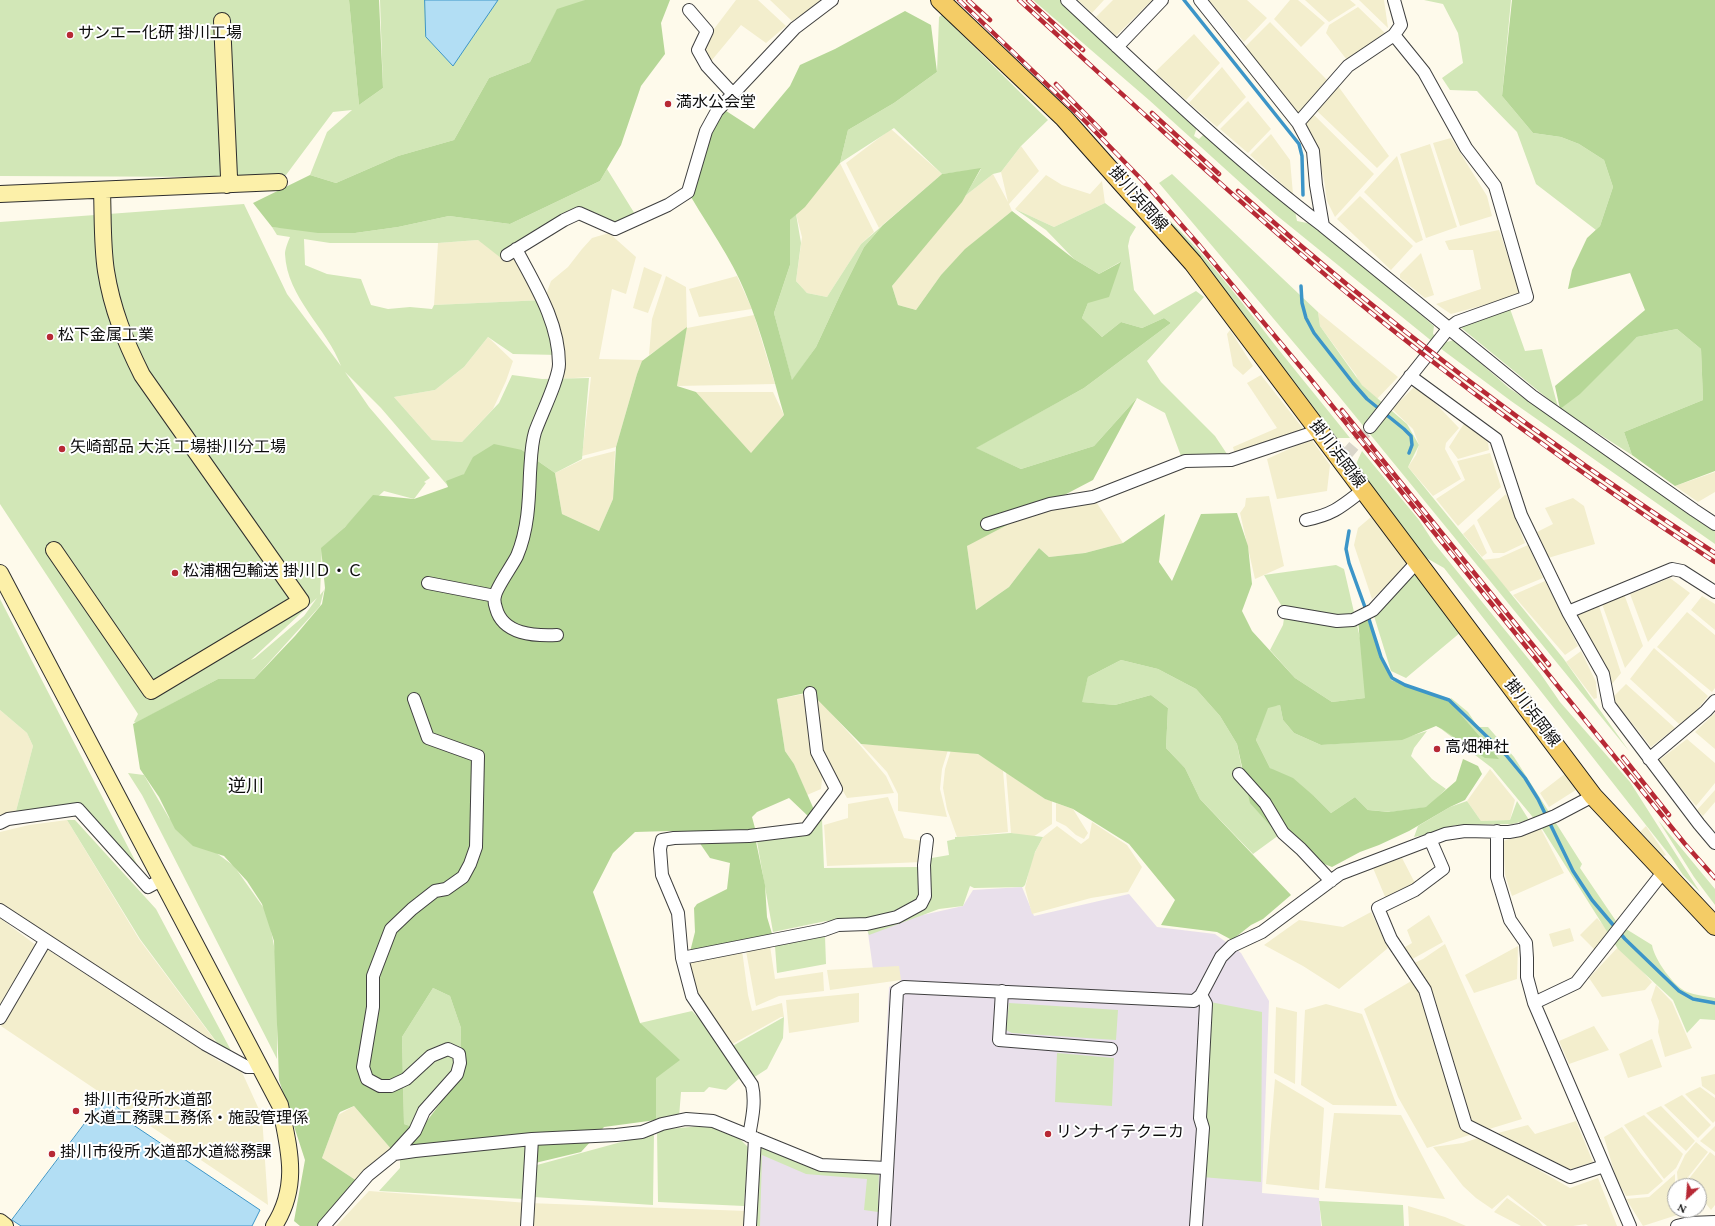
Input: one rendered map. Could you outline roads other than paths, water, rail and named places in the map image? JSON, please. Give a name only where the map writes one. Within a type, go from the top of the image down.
[{"type":"main road","name":"掛川浜岡線","points":[[940,0],[1064,118],[1192,263],[1318,431],[1344,458],[1363,490],[1593,796],[1715,926]]},
{"type":"street","points":[[557,635],[525,634],[511,628],[500,618],[496,608],[495,596],[514,564],[522,543],[528,510],[534,433],[560,365],[558,345],[544,300],[512,252],[564,220],[579,213],[615,230],[668,205],[688,192],[706,132],[717,111],[795,28],[832,0]]},
{"type":"street","points":[[1067,0],[1204,127],[1295,205],[1318,222],[1448,329],[1532,396],[1687,506],[1715,524]]},
{"type":"street","points":[[1117,47],[1162,0]]},
{"type":"street","points":[[1200,0],[1298,123],[1313,151],[1318,222]]},
{"type":"street","points":[[1298,123],[1348,66],[1394,35],[1400,25],[1394,0]]},
{"type":"street","points":[[689,10],[707,30],[698,50],[707,66],[733,94]]},
{"type":"street","points":[[222,21],[229,177],[227,185]]},
{"type":"street","points":[[1374,423],[1448,329],[1457,322],[1526,297],[1495,186],[1466,148],[1424,72],[1394,35]]},
{"type":"street","points":[[0,194],[279,182]]},
{"type":"street","points":[[54,550],[150,691],[300,601],[142,375],[124,338],[113,304],[106,270],[102,190]]},
{"type":"street","points":[[1410,376],[1496,439],[1521,514],[1568,612],[1603,674],[1609,705],[1699,824],[1715,842]]},
{"type":"street","points":[[987,524],[1050,504],[1093,497],[1185,461],[1231,460],[1318,431]]},
{"type":"street","points":[[1306,520],[1325,516],[1337,510],[1363,490]]},
{"type":"street","points":[[1284,612],[1337,621],[1353,620],[1366,614],[1417,562]]},
{"type":"street","points":[[1568,612],[1672,569],[1682,571],[1715,592]]},
{"type":"street","points":[[0,574],[280,1105],[290,1151],[291,1183],[281,1215],[274,1226]]},
{"type":"street","points":[[428,583],[495,596]]},
{"type":"street","points":[[750,1226],[752,1137],[755,1095],[752,1085],[692,996],[682,958],[678,913],[662,875],[660,849],[662,840],[674,838],[749,836],[806,829],[836,790],[817,752],[810,693]]},
{"type":"street","points":[[324,1226],[368,1175],[394,1154],[415,1131],[424,1111],[452,1079],[460,1064],[459,1054],[448,1049],[431,1056],[406,1079],[391,1086],[380,1086],[368,1079],[363,1067],[373,1007],[374,976],[391,929],[412,909],[435,891],[446,889],[463,877],[470,864],[476,847],[478,756],[428,738],[414,700]]},
{"type":"street","points":[[1649,759],[1706,711],[1715,701]]},
{"type":"street","points":[[1239,774],[1265,803],[1283,833],[1301,848],[1331,881]]},
{"type":"street","points":[[884,1226],[897,991],[904,987],[1194,1001],[1202,995],[1221,957],[1232,946],[1262,932],[1340,874],[1445,834],[1465,831],[1520,830],[1555,816],[1593,796]]},
{"type":"street","points":[[0,823],[8,819],[78,809],[148,887],[161,880]]},
{"type":"street","points":[[1497,831],[1497,877],[1510,920],[1526,942],[1526,977],[1534,1002],[1630,1226]]},
{"type":"street","points":[[1430,839],[1443,869],[1415,890],[1378,908],[1391,939],[1425,990],[1466,1125],[1570,1177],[1604,1166]]},
{"type":"street","points":[[682,958],[824,930],[838,925],[866,924],[897,917],[921,904],[925,896],[924,865],[927,840]]},
{"type":"street","points":[[1534,1002],[1576,983],[1664,871]]},
{"type":"street","points":[[0,910],[45,941],[205,1044],[247,1067],[260,1067]]},
{"type":"street","points":[[0,1018],[45,941]]},
{"type":"street","points":[[1002,991],[999,1040],[1112,1049]]},
{"type":"street","points":[[1196,1226],[1203,1128],[1200,1118],[1206,1004],[1202,995]]},
{"type":"street","points":[[394,1154],[532,1139],[616,1135],[642,1132],[662,1124],[686,1119],[713,1121],[821,1165],[887,1168]]},
{"type":"street","points":[[527,1226],[532,1139]]},
{"type":"street","points":[[0,1222],[5,1226]]},
{"type":"street","points":[[1677,1226],[1689,1223],[1715,1222]]},
{"type":"water","points":[[425,0],[498,0],[453,66],[426,37]]},
{"type":"water","points":[[105,1097],[123,1112],[120,1116],[260,1210],[252,1226],[21,1226],[12,1220]]},
{"type":"waterway","points":[[1184,0],[1299,144],[1302,156],[1303,195]]},
{"type":"waterway","points":[[1301,286],[1302,303],[1306,318],[1314,333],[1367,399],[1411,436],[1412,445],[1409,453]]},
{"type":"waterway","points":[[1349,531],[1346,549],[1349,563],[1366,610]]},
{"type":"waterway","points":[[1368,616],[1381,657],[1392,678],[1405,685],[1449,700],[1506,755],[1525,778],[1538,799],[1573,871],[1592,900],[1625,939],[1679,991],[1693,999],[1715,1003]]},
{"type":"tunnel","points":[[1346,455],[1370,427]]},
{"type":"railway","points":[[959,0],[1086,122],[1144,182],[1199,245],[1309,377],[1685,844],[1715,878]]},
{"type":"railway","points":[[968,0],[990,20]]},
{"type":"railway","points":[[1019,0],[1259,218],[1386,325],[1524,431],[1619,498],[1715,562]]},
{"type":"railway","points":[[1028,0],[1083,50]]},
{"type":"railway","points":[[1056,84],[1105,134]]},
{"type":"railway","points":[[1152,113],[1219,174]]},
{"type":"railway","points":[[1238,191],[1294,240],[1410,336],[1591,470],[1715,553]]},
{"type":"railway","points":[[1342,410],[1549,665]]},
{"type":"railway","points":[[1623,757],[1669,815]]},
{"type":"place","name":"サンエー化研 掛川工場","points":[[70,35]]},
{"type":"place","name":"満水公会堂","points":[[668,104]]},
{"type":"place","name":"松下金属工業","points":[[50,337]]},
{"type":"place","name":"矢崎部品 大浜 工場掛川分工場","points":[[62,449]]},
{"type":"place","name":"松浦梱包輸送 掛川Ｄ・Ｃ","points":[[175,573]]},
{"type":"place","name":"高畑神社","points":[[1437,749]]},
{"type":"place","name":"掛川市役所水道部 水道工務課工務係・施設管理係","points":[[76,1111]]},
{"type":"place","name":"リンナイテクニカ","points":[[1048,1134]]},
{"type":"place","name":"掛川市役所 水道部水道総務課","points":[[52,1154]]},
{"type":"district","name":"逆川","points":[[246,788]]}]
